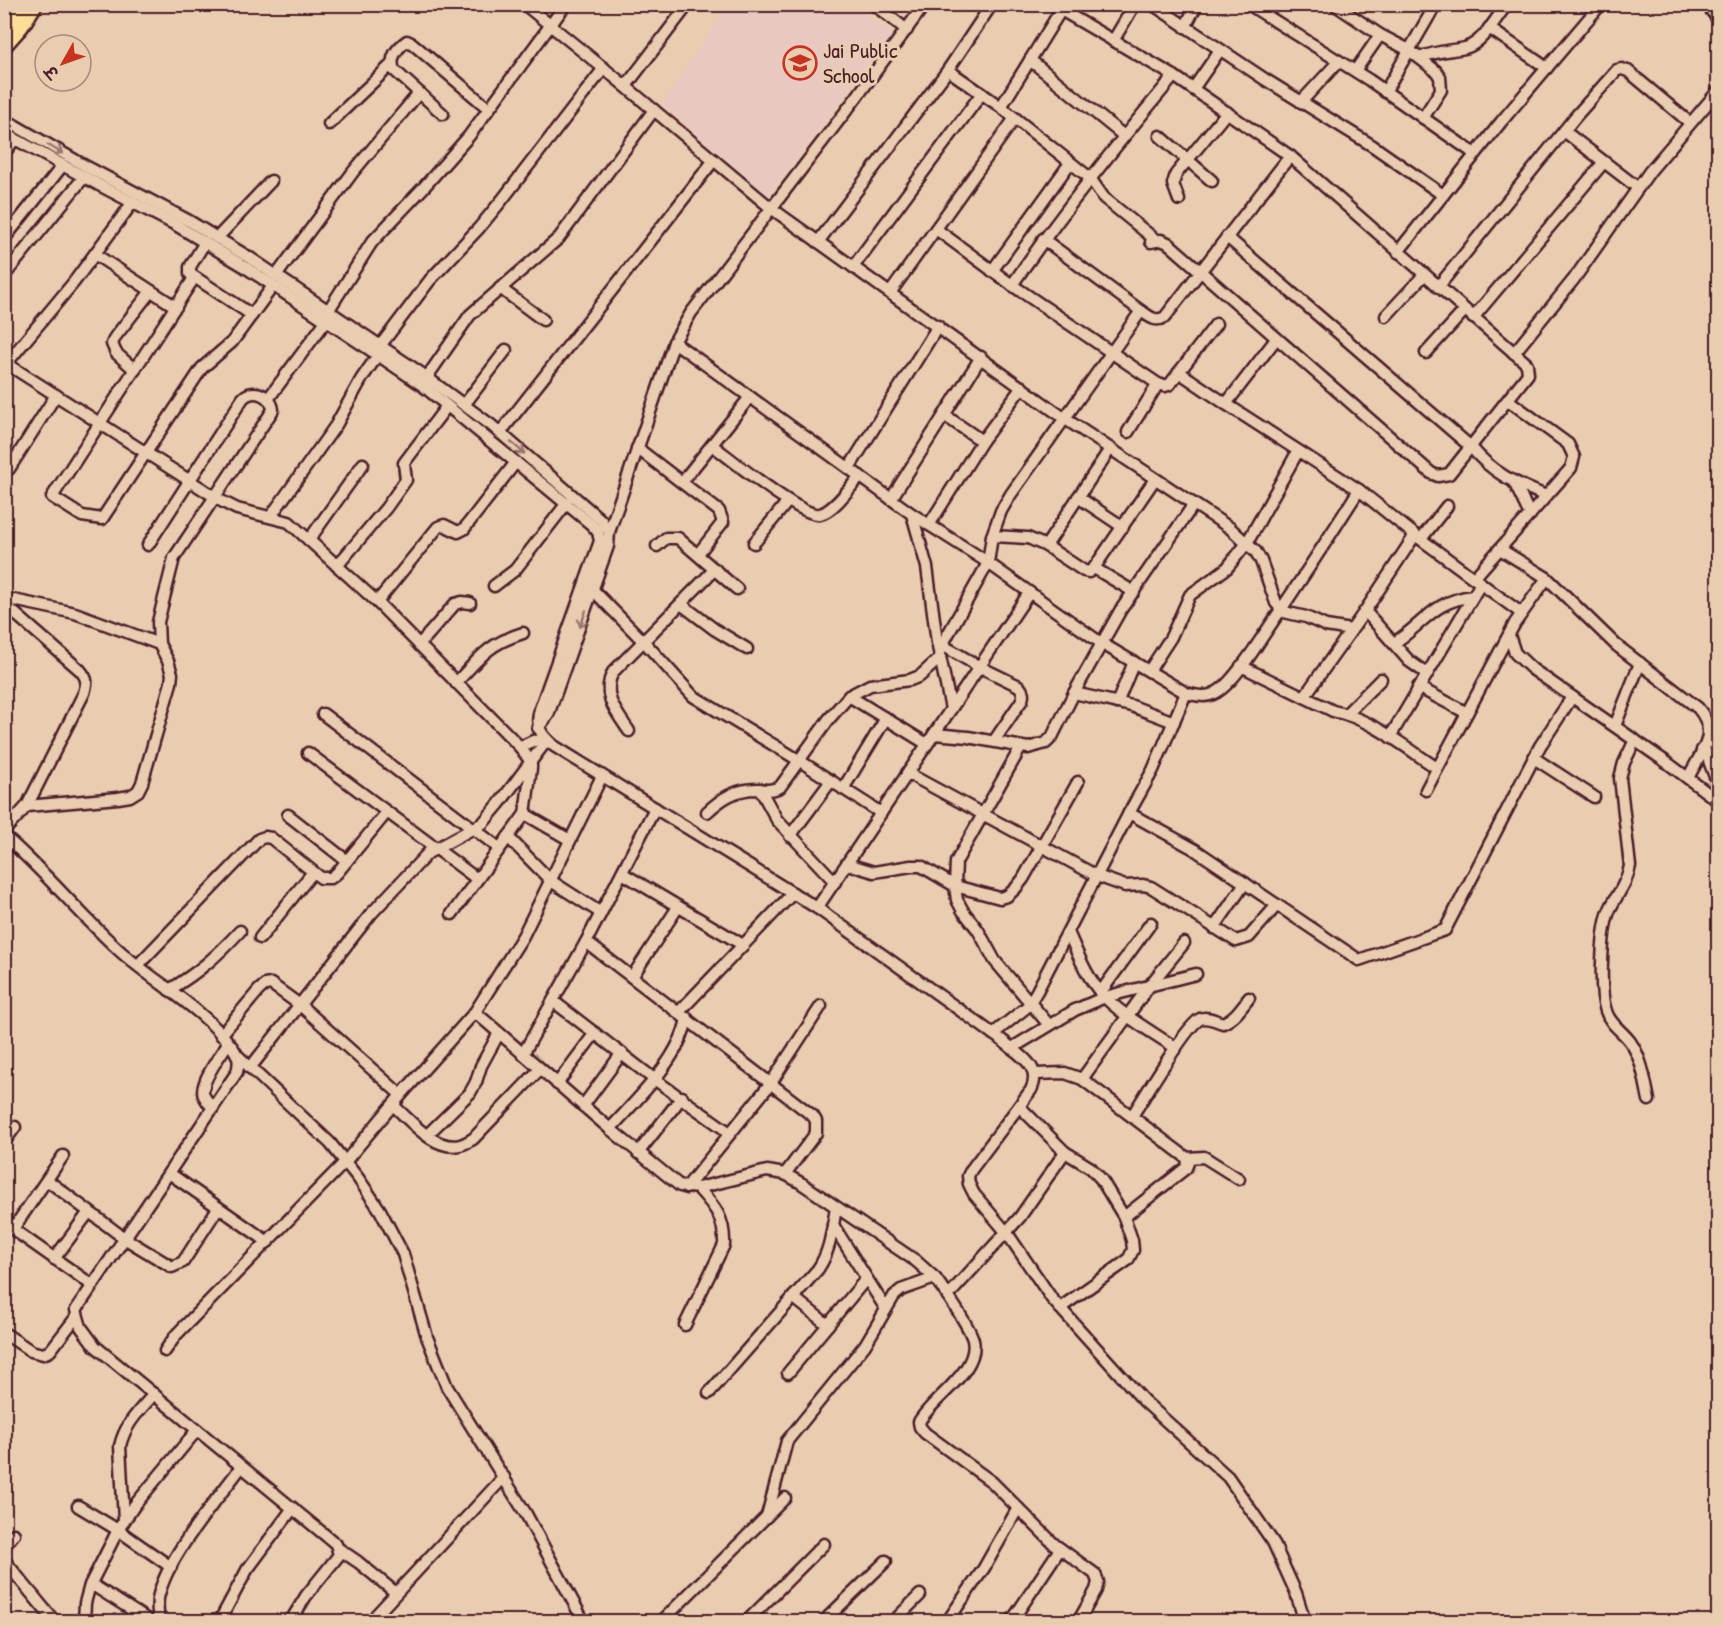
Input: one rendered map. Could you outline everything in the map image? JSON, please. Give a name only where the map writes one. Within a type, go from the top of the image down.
[{"type":"main road","points":[[4,27],[20,4]]},
{"type":"main road","points":[[4,44],[20,26],[34,4]]},
{"type":"street","points":[[524,4],[771,208],[1064,418],[1230,528],[1247,543],[1261,561],[1276,603],[1281,610],[1326,626],[1351,630]]},
{"type":"street","points":[[267,399],[327,316],[372,242],[447,161],[489,109],[566,4]]},
{"type":"street","points":[[626,86],[684,10],[684,4]]},
{"type":"street","points":[[873,4],[907,30]]},
{"type":"street","points":[[538,728],[548,715],[593,590],[608,546],[609,532],[674,342],[691,313],[925,4]]},
{"type":"street","points":[[818,242],[948,70],[992,4]]},
{"type":"street","points":[[1113,41],[1135,4]]},
{"type":"street","points":[[1152,4],[1220,50],[1373,146],[1443,195]]},
{"type":"street","points":[[1185,27],[1197,4]]},
{"type":"street","points":[[1248,4],[1355,71],[1476,154]]},
{"type":"street","points":[[1334,4],[1380,35],[1409,50],[1436,71],[1441,90],[1423,118]]},
{"type":"street","points":[[1420,58],[1444,50],[1467,47],[1476,42],[1507,4]]},
{"type":"street","points":[[1398,252],[1601,4]]},
{"type":"street","points":[[1706,4],[1719,19]]},
{"type":"street","points":[[1385,92],[1434,5]]},
{"type":"street","points":[[948,70],[1001,106],[1090,178],[1104,198],[1154,241],[1168,243],[1431,473],[1438,476],[1449,474],[1528,374],[1527,364],[1290,156],[1174,76],[1113,41],[1063,8],[1001,106]]},
{"type":"street","points":[[1489,28],[1547,68]]},
{"type":"street","points":[[1355,71],[1380,35]]},
{"type":"street","points":[[443,114],[418,94],[394,70],[392,64],[394,55],[409,41],[489,109]]},
{"type":"street","points":[[1193,89],[1220,50]]},
{"type":"street","points":[[1030,60],[1124,136]]},
{"type":"street","points":[[1301,102],[1339,62]]},
{"type":"street","points":[[330,124],[392,64]]},
{"type":"street","points":[[271,516],[336,425],[379,351],[430,280],[502,200],[604,68]]},
{"type":"street","points":[[1438,287],[1612,74],[1622,69],[1628,71],[1689,123]]},
{"type":"street","points":[[1012,285],[1043,239],[1090,178],[1174,76]]},
{"type":"street","points":[[1514,353],[1574,279],[1638,188],[1689,123],[1719,90]]},
{"type":"street","points":[[853,267],[982,93]]},
{"type":"street","points":[[194,278],[52,497],[82,516],[102,519],[202,368],[232,342],[353,172],[418,94]]},
{"type":"street","points":[[427,377],[470,315],[559,238],[654,110]]},
{"type":"street","points":[[1179,200],[1174,189],[1174,180],[1188,159],[1227,112]]},
{"type":"street","points":[[890,293],[1015,118]]},
{"type":"street","points":[[4,119],[217,238],[275,281],[379,351],[592,525],[598,532],[600,541],[540,709],[538,728],[554,746],[818,908],[1025,1059],[1035,1074],[1035,1082],[1020,1107],[971,1170],[968,1176],[969,1184],[974,1194],[1006,1233],[1060,1308],[1144,1401],[1228,1477],[1273,1542],[1296,1593],[1305,1622]]},
{"type":"street","points":[[1564,131],[1638,188]]},
{"type":"street","points":[[4,133],[275,281]]},
{"type":"street","points":[[1160,136],[1212,181]]},
{"type":"street","points":[[4,153],[15,139]]},
{"type":"street","points":[[1043,239],[1154,320],[1165,317],[1290,156]]},
{"type":"street","points":[[500,433],[714,160]]},
{"type":"street","points":[[992,271],[1070,162]]},
{"type":"street","points":[[1426,353],[1469,314],[1604,162]]},
{"type":"street","points":[[4,239],[63,165]]},
{"type":"street","points":[[4,276],[84,177]]},
{"type":"street","points":[[217,238],[271,181]]},
{"type":"street","points":[[133,202],[96,255],[5,363],[237,509],[289,522],[377,602],[520,747],[531,762],[525,814],[452,914]]},
{"type":"street","points":[[936,230],[1012,285],[1158,384],[1165,386],[1170,384],[1216,324]]},
{"type":"street","points":[[1227,237],[1471,447],[1492,469],[1546,496]]},
{"type":"street","points":[[205,242],[190,267],[190,274],[252,315]]},
{"type":"street","points":[[96,255],[176,307]]},
{"type":"street","points":[[1386,316],[1424,275]]},
{"type":"street","points":[[500,288],[543,320]]},
{"type":"street","points":[[135,370],[116,353],[112,344],[151,291]]},
{"type":"street","points":[[939,643],[988,563],[992,536],[1011,494],[1141,311]]},
{"type":"street","points":[[849,468],[938,326]]},
{"type":"street","points":[[1226,404],[1276,339]]},
{"type":"street","points":[[674,342],[912,514],[988,563],[1101,643],[1186,693],[1208,696],[1220,691],[1281,610],[1359,490]]},
{"type":"street","points":[[464,405],[506,350]]},
{"type":"street","points":[[379,351],[427,377],[500,433],[592,512],[609,532]]},
{"type":"street","points":[[891,499],[981,357]]},
{"type":"street","points":[[1179,372],[1359,490],[1521,613]]},
{"type":"street","points":[[1128,432],[1158,384]]},
{"type":"street","points":[[929,525],[982,441],[1022,387]]},
{"type":"street","points":[[27,806],[118,798],[130,796],[138,791],[146,772],[171,683],[172,674],[168,661],[159,644],[158,622],[174,558],[273,410],[272,403],[257,392],[251,392],[243,398],[191,482],[148,545]]},
{"type":"street","points":[[9,469],[56,395]]},
{"type":"street","points":[[682,482],[750,397]]},
{"type":"street","points":[[1390,737],[1473,596],[1477,581],[1500,549],[1571,468],[1574,457],[1568,444],[1508,400]]},
{"type":"street","points":[[338,566],[394,498],[406,480],[404,463],[447,405]]},
{"type":"street","points":[[944,415],[982,441]]},
{"type":"street","points":[[712,445],[788,501],[810,514],[820,514],[831,509],[860,476]]},
{"type":"street","points":[[637,448],[722,515],[723,522],[698,554]]},
{"type":"street","points":[[1047,546],[1110,449]]},
{"type":"street","points":[[1149,671],[1171,637],[1190,595],[1227,568],[1247,543],[1298,451]]},
{"type":"street","points":[[377,602],[441,525],[458,532],[464,529],[516,462]]},
{"type":"street","points":[[309,540],[363,464]]},
{"type":"street","points":[[992,536],[1028,538],[1047,546],[1084,572],[1089,572],[1155,479]]},
{"type":"street","points":[[1514,482],[1530,515]]},
{"type":"street","points":[[1078,497],[1123,527]]},
{"type":"street","points":[[754,543],[788,501]]},
{"type":"street","points":[[494,586],[515,570],[567,503]]},
{"type":"street","points":[[934,734],[968,737],[1028,748],[1046,743],[1052,737],[1101,643],[1194,504]]},
{"type":"street","points":[[1304,697],[1418,537],[1447,506]]},
{"type":"street","points":[[912,514],[927,567],[940,658],[951,709]]},
{"type":"street","points":[[657,546],[666,538],[678,538],[737,589]]},
{"type":"street","points":[[1500,549],[1546,578],[1616,645],[1698,708],[1706,717],[1709,736],[1688,778]]},
{"type":"street","points":[[1094,568],[1134,592]]},
{"type":"street","points":[[629,731],[610,701],[608,681],[613,672],[715,569]]},
{"type":"street","points":[[1426,790],[1521,613],[1546,578]]},
{"type":"street","points":[[593,590],[693,696],[881,813]]},
{"type":"street","points":[[818,908],[1029,593]]},
{"type":"street","points":[[1394,643],[1446,602],[1473,596]]},
{"type":"street","points":[[4,598],[75,612],[159,644]]},
{"type":"street","points":[[418,645],[455,604],[470,603]]},
{"type":"street","points":[[4,604],[80,670],[87,682],[84,693],[27,806],[4,833],[121,951],[200,1015],[225,1039],[238,1056],[330,1143],[345,1162],[380,1210],[394,1234],[411,1278],[427,1337],[447,1387],[526,1514],[584,1622]]},
{"type":"street","points":[[681,604],[714,629],[747,648]]},
{"type":"street","points":[[1365,611],[1409,661],[1426,673]]},
{"type":"street","points":[[456,683],[494,645],[503,639],[523,633]]},
{"type":"street","points":[[1509,635],[1512,648],[1520,659],[1719,801]]},
{"type":"street","points":[[939,643],[980,668],[1019,686],[1024,696],[994,741]]},
{"type":"street","points":[[707,813],[726,797],[738,791],[774,790],[780,787],[849,696],[870,685],[910,680],[920,676],[940,658]]},
{"type":"street","points":[[1117,703],[1134,662]]},
{"type":"street","points":[[1615,726],[1640,663]]},
{"type":"street","points":[[1241,666],[1333,711],[1347,713],[1390,737],[1437,768]]},
{"type":"street","points":[[1347,713],[1381,679]]},
{"type":"street","points":[[1418,687],[1467,712]]},
{"type":"street","points":[[1074,693],[1132,706],[1174,722]]},
{"type":"street","points":[[993,1034],[1020,1014],[1030,1003],[1153,770],[1186,693]]},
{"type":"street","points":[[849,696],[927,744]]},
{"type":"street","points":[[1129,813],[1194,849],[1359,960],[1445,930],[1534,758],[1572,697]]},
{"type":"street","points":[[323,714],[499,848]]},
{"type":"street","points":[[843,789],[886,718]]},
{"type":"street","points":[[520,747],[533,741],[547,740]]},
{"type":"street","points":[[250,1068],[371,914],[402,883],[420,860],[436,848],[475,829],[499,804],[547,740]]},
{"type":"street","points":[[1635,740],[1624,764],[1620,786],[1630,866],[1628,878],[1605,923],[1603,977],[1606,1014],[1631,1042],[1637,1053],[1649,1100]]},
{"type":"street","points":[[1022,747],[956,862],[955,886],[957,900],[978,930],[995,961],[1049,1025]]},
{"type":"street","points":[[1702,750],[1705,750],[1719,785]]},
{"type":"street","points":[[308,753],[477,879]]},
{"type":"street","points":[[1534,758],[1594,797]]},
{"type":"street","points":[[908,773],[1096,876],[1125,886],[1151,887],[1229,938],[1243,940],[1249,937],[1277,905]]},
{"type":"street","points":[[165,1351],[176,1335],[345,1162],[475,1012],[523,936],[602,776]]},
{"type":"street","points":[[790,836],[831,781]]},
{"type":"street","points":[[847,864],[874,872],[921,866],[955,886],[1000,898],[1007,896],[1023,879],[1078,782]]},
{"type":"street","points":[[760,789],[777,820],[835,882]]},
{"type":"street","points":[[523,1054],[586,942],[655,808]]},
{"type":"street","points":[[138,965],[259,839],[271,838],[321,878],[331,878],[387,812]]},
{"type":"street","points":[[525,814],[570,840]]},
{"type":"street","points":[[288,815],[346,861]]},
{"type":"street","points":[[508,837],[551,881],[601,914]]},
{"type":"street","points":[[260,938],[314,872]]},
{"type":"street","points":[[622,873],[743,945]]},
{"type":"street","points":[[1214,928],[1245,883]]},
{"type":"street","points":[[610,1130],[668,1060],[685,1028],[683,1015],[743,945],[793,893]]},
{"type":"street","points":[[632,976],[678,907]]},
{"type":"street","points":[[1103,995],[1151,923]]},
{"type":"street","points":[[169,990],[203,969],[240,931]]},
{"type":"street","points":[[1068,932],[1078,954],[1103,995],[1176,1048]]},
{"type":"street","points":[[586,942],[813,1116],[816,1121],[816,1133],[785,1174]]},
{"type":"street","points":[[1082,1079],[1184,943]]},
{"type":"street","points":[[1012,1048],[1103,995],[1196,974]]},
{"type":"street","points":[[213,1108],[204,1097],[203,1091],[225,1039],[259,990],[271,984],[300,1005],[401,1095]]},
{"type":"street","points":[[1132,1116],[1176,1048],[1201,1018],[1222,1023],[1233,1017],[1249,998]]},
{"type":"street","points":[[553,1001],[654,1079],[730,1133]]},
{"type":"street","points":[[692,1188],[730,1133],[771,1083],[821,1006]]},
{"type":"street","points":[[475,1012],[610,1130],[667,1178],[680,1186],[692,1188],[767,1171],[785,1174],[916,1261],[935,1278],[970,1331],[974,1349],[968,1366],[924,1413],[919,1422],[920,1427],[992,1482],[1060,1549],[1095,1574],[1098,1581],[1096,1590],[1078,1622]]},
{"type":"street","points":[[557,1084],[595,1033]]},
{"type":"street","points":[[427,1135],[470,1093],[477,1082],[481,1066],[499,1034]]},
{"type":"street","points":[[583,1106],[622,1053]]},
{"type":"street","points":[[238,1056],[240,1065],[237,1072],[78,1306],[77,1316],[90,1340],[330,1539],[339,1549],[396,1593]]},
{"type":"street","points":[[393,1105],[427,1135],[448,1146],[461,1145],[473,1139],[540,1069]]},
{"type":"street","points":[[1035,1074],[1065,1073],[1082,1079],[1187,1158],[1204,1157],[1239,1179]]},
{"type":"street","points":[[638,1153],[682,1097]]},
{"type":"street","points":[[1020,1107],[1065,1152],[1096,1172],[1124,1217],[1132,1240],[1133,1250],[1128,1260],[1060,1308]]},
{"type":"street","points":[[4,1142],[15,1127]]},
{"type":"street","points":[[948,1296],[1006,1233],[1034,1198],[1065,1152]]},
{"type":"street","points":[[63,1156],[47,1180],[9,1226],[92,1285]]},
{"type":"street","points":[[1124,1217],[1186,1168],[1187,1158]]},
{"type":"street","points":[[169,1173],[268,1242]]},
{"type":"street","points":[[47,1180],[124,1238],[172,1268],[183,1262],[219,1208]]},
{"type":"street","points":[[685,1325],[724,1245],[725,1232],[720,1216],[692,1188]]},
{"type":"street","points":[[709,1393],[825,1258],[836,1208]]},
{"type":"street","points":[[54,1260],[89,1212]]},
{"type":"street","points":[[833,1225],[886,1309]]},
{"type":"street","points":[[767,1516],[787,1441],[865,1344],[894,1296],[901,1290],[935,1278]]},
{"type":"street","points":[[788,1373],[866,1279]]},
{"type":"street","points":[[793,1297],[828,1325]]},
{"type":"street","points":[[4,1334],[31,1351],[43,1354],[50,1351],[77,1316]]},
{"type":"street","points":[[121,1525],[120,1446],[127,1426],[153,1394]]},
{"type":"street","points":[[85,1621],[85,1603],[91,1584],[121,1525],[197,1430]]},
{"type":"street","points":[[159,1622],[157,1611],[159,1593],[171,1567],[186,1541],[241,1467]]},
{"type":"street","points":[[376,1615],[504,1478]]},
{"type":"street","points":[[661,1622],[785,1498]]},
{"type":"street","points":[[78,1506],[121,1525],[171,1567]]},
{"type":"street","points":[[952,1620],[1018,1508]]},
{"type":"street","points":[[219,1622],[247,1570],[293,1509]]},
{"type":"street","points":[[4,1546],[14,1534]]},
{"type":"street","points":[[746,1622],[824,1545]]},
{"type":"street","points":[[290,1622],[306,1596],[336,1561],[339,1549]]},
{"type":"street","points":[[1011,1622],[1060,1549]]},
{"type":"street","points":[[4,1560],[55,1622]]},
{"type":"street","points":[[823,1622],[886,1562]]},
{"type":"street","points":[[91,1584],[151,1622]]},
{"type":"street","points":[[893,1622],[920,1595]]},
{"type":"shaded area","points":[[729,5],[851,5],[892,34],[768,196],[662,104]]},
{"type":"place","name":"Jai Public School","points":[[800,63]]}]
